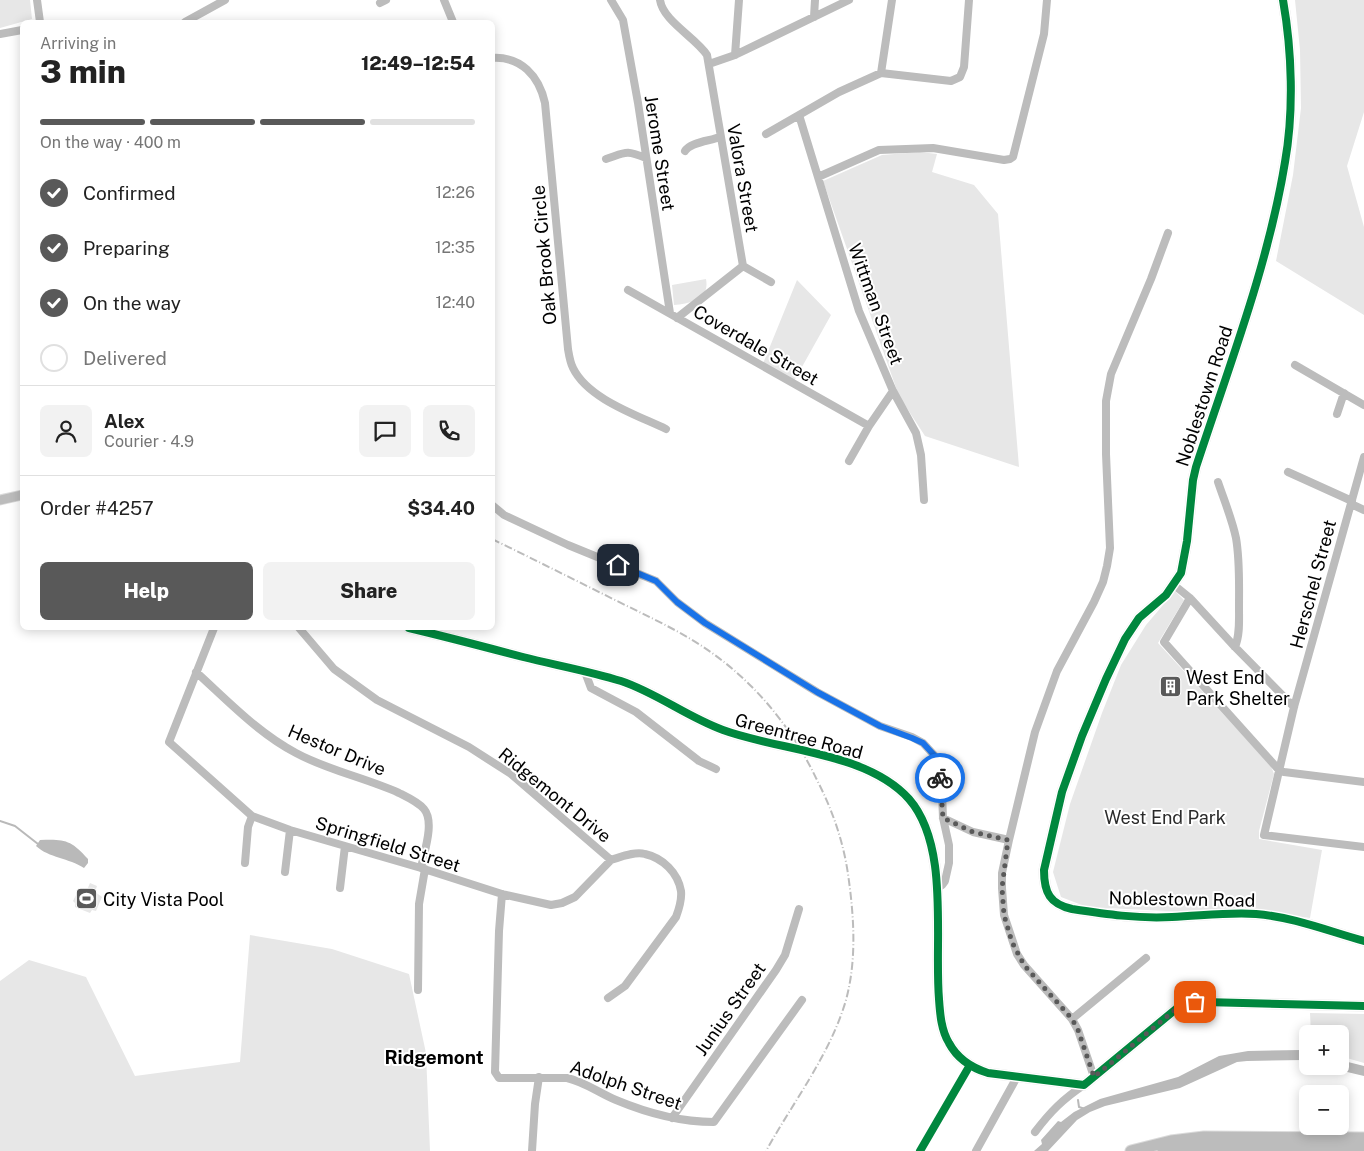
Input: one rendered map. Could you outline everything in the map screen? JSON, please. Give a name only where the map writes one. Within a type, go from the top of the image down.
[{"type":"highway","points":[[1131,1151],[1171,1141],[1204,1137],[1364,1138]]},
{"type":"highway","points":[[1163,1151],[1188,1147],[1222,1146],[1364,1147]]},
{"type":"main road","name":"Noblestown Road","points":[[1284,0],[1290,101],[1285,162],[1264,257],[1196,467],[1184,562],[1181,573],[1174,585],[1166,595],[1138,618],[1125,639],[1082,736],[1062,792],[1044,880],[1048,893],[1055,903],[1072,909],[1141,918],[1236,913],[1257,914],[1297,921],[1364,941]]},
{"type":"main road","points":[[0,500],[20,495]]},
{"type":"main road","name":"Greentree Road","points":[[417,630],[622,682],[722,730],[844,762],[863,768],[888,782],[906,796],[922,817],[929,835],[936,888],[937,977],[943,1030],[948,1043],[970,1065],[988,1073],[1084,1085]]},
{"type":"main road","points":[[1084,1085],[1176,1009],[1187,1004],[1204,1002],[1364,1006]]},
{"type":"street","points":[[189,20],[225,0]]},
{"type":"street","points":[[444,0],[452,20]]},
{"type":"street","name":"Jerome Street","points":[[611,0],[623,20],[674,316]]},
{"type":"street","points":[[660,0],[662,9],[678,27],[701,46],[707,55],[709,64],[735,55],[849,0]]},
{"type":"street","points":[[735,55],[739,0]]},
{"type":"street","points":[[814,17],[815,0]]},
{"type":"street","points":[[881,73],[892,0]]},
{"type":"street","points":[[766,134],[839,92],[881,73],[951,81],[960,77],[964,67],[969,0]]},
{"type":"street","points":[[818,177],[879,150],[934,148],[1004,160],[1010,159],[1013,156],[1044,34],[1047,0]]},
{"type":"street","points":[[40,1],[40,20]]},
{"type":"street","points":[[0,34],[20,30]]},
{"type":"street","name":"Oak Brook Circle","points":[[495,58],[509,58],[520,64],[535,79],[542,90],[546,113],[568,349],[573,368],[586,386],[603,398],[666,429]]},
{"type":"street","name":"Valora Street","points":[[709,64],[743,266]]},
{"type":"street","name":"Wittman Street","points":[[799,115],[859,311],[893,391],[916,434],[921,455],[924,500]]},
{"type":"street","points":[[685,151],[688,146],[708,142],[720,137]]},
{"type":"street","points":[[606,159],[625,152],[631,152],[646,158]]},
{"type":"street","points":[[1094,1077],[1078,1030],[1072,1019],[1024,965],[1017,954],[1004,915],[1002,888],[1008,840],[1035,732],[1057,672],[1094,602],[1105,574],[1110,548],[1106,401],[1110,374],[1151,279],[1168,233]]},
{"type":"street","points":[[674,316],[743,266],[771,282]]},
{"type":"street","name":"Coverdale Street","points":[[628,290],[869,426]]},
{"type":"street","points":[[1295,365],[1364,405]]},
{"type":"street","points":[[849,461],[869,426],[893,391]]},
{"type":"street","points":[[1337,414],[1344,393]]},
{"type":"street","name":"Herschel Street","points":[[1364,457],[1294,708],[1264,835],[1364,847]]},
{"type":"street","points":[[1288,472],[1364,510]]},
{"type":"street","points":[[1218,482],[1233,526],[1238,548],[1238,640],[1235,647]]},
{"type":"street","points":[[495,508],[504,515],[656,581],[677,602],[705,623],[769,662],[880,726],[923,743],[934,755],[938,770],[942,792],[943,818],[949,846],[949,863],[945,881],[936,888]]},
{"type":"street","points":[[1174,585],[1190,598],[1294,708]]},
{"type":"street","points":[[1190,598],[1164,642],[1279,770],[1364,782]]},
{"type":"street","points":[[196,672],[213,630]]},
{"type":"street","name":"Ridgemont Drive","points":[[301,630],[334,668],[377,700],[469,747],[511,774],[611,860],[644,853],[659,860],[671,869],[681,891],[676,918],[625,986],[608,998]]},
{"type":"street","name":"Springfield Street","points":[[196,672],[169,742],[252,816],[290,830],[502,894],[552,904],[562,903],[575,897],[611,860]]},
{"type":"street","name":"Hestor Drive","points":[[196,672],[268,736],[285,747],[299,755],[375,782],[424,808],[429,817],[429,827],[422,869],[419,904],[418,990]]},
{"type":"street","points":[[585,672],[591,688],[636,712],[699,761],[716,769]]},
{"type":"street","points":[[245,863],[248,827],[252,816]]},
{"type":"street","points":[[943,818],[973,832],[1008,840]]},
{"type":"street","points":[[286,872],[290,830]]},
{"type":"street","points":[[340,888],[346,846]]},
{"type":"street","name":"Adolph Street","points":[[502,894],[499,931],[495,1072],[499,1078],[539,1077],[577,1080],[616,1100],[672,1118],[692,1122],[714,1122],[802,1000]]},
{"type":"street","name":"Junius Street","points":[[672,1118],[776,970],[785,955],[799,909]]},
{"type":"street","points":[[1072,1019],[1146,958]]},
{"type":"street","points":[[920,1151],[970,1065]]},
{"type":"street","points":[[532,1151],[539,1077]]},
{"type":"street","points":[[976,1151],[1017,1077]]},
{"type":"street","points":[[1035,1132],[1048,1114],[1065,1097],[1084,1085]]},
{"type":"green space","points":[[0,0],[30,0],[32,19],[20,20],[20,22],[0,28]]},
{"type":"green space","points":[[1295,0],[1364,0],[1364,112],[1347,166],[1364,227],[1364,315],[1276,261],[1293,175],[1301,108],[1300,50]]},
{"type":"green space","points":[[920,152],[937,154],[932,172],[974,185],[998,214],[1019,467],[925,436],[899,396],[823,181],[882,155]]},
{"type":"green space","points":[[706,279],[705,292],[702,296],[686,303],[674,305],[672,285]]},
{"type":"green space","points":[[797,280],[831,315],[793,383],[762,366]]},
{"type":"green space","name":"West End Park","points":[[1175,591],[1184,600],[1158,643],[1271,766],[1274,774],[1259,831],[1259,839],[1322,850],[1310,918],[1259,911],[1166,911],[1087,907],[1061,897],[1053,872],[1070,804],[1102,713],[1121,665],[1146,625]]},
{"type":"green space","name":"City Vista Pool","points":[[90,883],[97,886],[95,892],[102,897],[96,911],[92,910],[90,913],[75,907],[73,901],[79,889],[87,890]]},
{"type":"green space","points":[[250,935],[332,949],[409,974],[426,1053],[430,1151],[0,1151],[0,981],[29,960],[86,977],[135,1076],[240,1062]]},
{"type":"green space","points":[[1310,1013],[1364,1014],[1364,1063],[1349,1059],[1349,1025],[1311,1025]]},
{"type":"shaded area","points":[[40,840],[56,840],[72,844],[88,859],[88,863],[84,868],[47,853],[36,846]]},
{"type":"shaded area","points":[[87,892],[91,894],[91,897],[87,907],[81,907],[85,895]]},
{"type":"shaded area","points":[[1299,1050],[1299,1060],[1237,1062],[1180,1088],[1105,1106],[1077,1120],[1048,1151],[1034,1151],[1042,1144],[1041,1140],[1058,1121],[1061,1122],[1074,1112],[1100,1099],[1178,1077],[1219,1056],[1248,1051]]},
{"type":"shaded area","points":[[1349,1062],[1364,1066],[1364,1076],[1349,1072]]},
{"type":"waterway","points":[[0,821],[15,826],[38,844]]},
{"type":"waterway","points":[[1078,1100],[1079,1107],[1085,1109]]},
{"type":"railway","points":[[495,540],[671,628],[709,651],[729,666],[763,699],[792,736],[827,801],[843,849],[848,874],[853,922],[852,969],[846,1000],[831,1040],[766,1151]]},
{"type":"cycle path","points":[[1283,0],[1291,81],[1290,122],[1285,162],[1278,201],[1258,278],[1196,467],[1181,573],[1166,595],[1139,618],[1125,639],[1106,679],[1082,736],[1062,792],[1044,870],[1044,878],[1047,891],[1053,901],[1072,909],[1134,917],[1172,917],[1235,913],[1256,914],[1297,921],[1364,941]]},
{"type":"cycle path","points":[[417,630],[621,681],[723,730],[847,762],[870,771],[891,783],[909,799],[922,819],[930,842],[938,894],[939,999],[944,1033],[956,1053],[966,1062],[982,1071],[1084,1085],[1176,1009],[1187,1004],[1204,1002],[1364,1006]]},
{"type":"cycle path","points":[[920,1151],[970,1065]]},
{"type":"way so far","points":[[940,778],[943,818],[973,832],[1008,840],[1002,873],[1002,888],[1004,915],[1012,942],[1024,965],[1072,1019],[1078,1030],[1094,1077],[1176,1009],[1195,1002]]},
{"type":"place","name":"West End Park Shelter","points":[[1170,687]]},
{"type":"place","name":"City Vista Pool","points":[[87,899]]},
{"type":"district","name":"Ridgemont","points":[[434,1057]]},
{"type":"route","points":[[618,565],[656,581],[677,602],[705,623],[817,692],[880,726],[923,743],[934,755],[940,778]]}]
